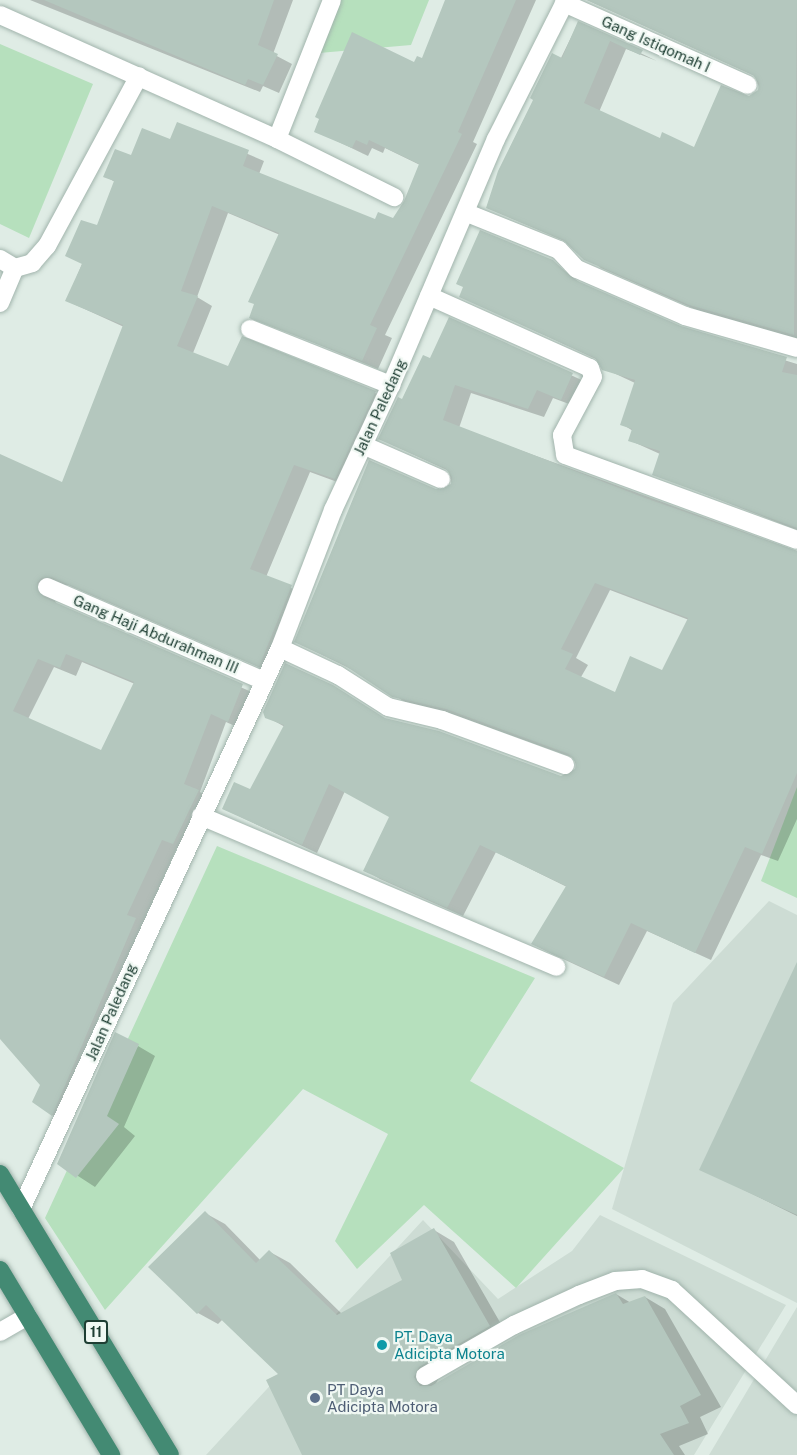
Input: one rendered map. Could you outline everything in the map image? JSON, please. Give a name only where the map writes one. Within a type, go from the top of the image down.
[{"type":"highway","name":"11","points":[[0,1174],[170,1455]]},
{"type":"highway","points":[[0,1270],[111,1455]]},
{"type":"street","points":[[277,139],[332,0]]},
{"type":"street","name":"Gang Istiqomah I","points":[[565,1],[748,85]]},
{"type":"street","name":"Jalan Paledang","points":[[21,1209],[280,648],[363,446],[466,213],[496,139],[565,1]]},
{"type":"street","points":[[0,15],[277,139],[394,197]]},
{"type":"street","points":[[0,303],[8,263],[32,263],[47,246],[139,76]]},
{"type":"street","points":[[466,213],[559,250],[577,269],[685,315],[797,348]]},
{"type":"street","points":[[429,296],[590,368],[593,377],[562,435],[565,455],[797,540]]},
{"type":"street","points":[[250,329],[391,385]]},
{"type":"street","points":[[363,446],[441,479]]},
{"type":"street","name":"Gang Haji Abdurahman III","points":[[47,587],[264,681]]},
{"type":"street","points":[[280,648],[338,675],[388,707],[442,720],[565,765]]},
{"type":"street","points":[[201,816],[556,967]]},
{"type":"street","points":[[425,1376],[514,1325],[579,1295],[615,1281],[642,1279],[672,1290],[797,1405]]},
{"type":"street","points":[[0,1332],[27,1316]]},
{"type":"shaded area","points":[[769,901],[797,915],[797,1303],[612,1209],[673,1003]]},
{"type":"shaded area","points":[[600,1215],[786,1305],[694,1455],[206,1455],[423,1220],[498,1299],[572,1251]]},
{"type":"shaded area","points":[[797,1307],[797,1455],[709,1455]]},
{"type":"green space","points":[[341,0],[429,0],[411,45],[319,53]]},
{"type":"green space","points":[[0,44],[93,84],[29,238],[0,224]]},
{"type":"green space","points":[[797,787],[797,898],[761,881]]},
{"type":"green space","points":[[217,846],[535,978],[470,1081],[624,1168],[516,1288],[424,1205],[357,1269],[335,1241],[388,1134],[303,1089],[105,1310],[45,1218]]},
{"type":"building","points":[[44,0],[274,0],[258,45],[278,54],[263,85],[248,79],[245,85]]},
{"type":"building","points":[[445,0],[516,0],[458,132],[462,134],[370,325],[377,328],[362,361],[249,318],[254,304],[248,302],[279,233],[212,206],[181,291],[198,296],[177,346],[228,366],[242,336],[376,391],[335,479],[294,465],[250,569],[292,585],[259,667],[51,577],[41,578],[37,583],[43,597],[243,684],[228,722],[211,714],[184,784],[199,790],[173,844],[162,840],[127,915],[136,918],[52,1116],[32,1102],[40,1085],[0,1039],[0,454],[62,482],[123,325],[65,301],[82,264],[65,256],[81,220],[97,225],[114,181],[103,177],[115,149],[131,155],[142,128],[170,139],[177,122],[249,150],[243,166],[375,219],[378,212],[393,218],[404,201],[419,164],[369,140],[367,145],[356,140],[352,148],[314,132],[319,119],[315,117],[352,32],[414,62],[417,56],[422,58]],"holes":[[[66,654],[134,682],[101,750],[13,711],[38,659],[60,668]]]},
{"type":"building","points":[[587,0],[797,0],[794,335],[689,305],[584,260],[563,240],[486,208],[498,171],[533,100],[530,98],[552,53],[562,58],[578,21],[643,50],[640,55],[610,41],[584,103],[660,138],[662,132],[694,147],[721,85],[749,96],[758,90],[759,83],[753,75]]},
{"type":"building","points":[[480,230],[553,260],[573,279],[681,326],[787,357],[782,372],[797,375],[797,528],[652,475],[660,451],[628,441],[632,429],[620,425],[635,380],[602,370],[595,358],[459,297],[463,287],[456,284]]},
{"type":"building","points":[[449,317],[573,373],[561,400],[537,390],[528,409],[455,385],[443,420],[645,498],[797,551],[797,773],[762,854],[745,847],[695,953],[631,923],[604,977],[531,944],[566,886],[480,845],[447,908],[363,871],[389,817],[329,784],[302,845],[222,809],[234,782],[250,789],[284,725],[265,718],[263,712],[285,663],[333,685],[385,718],[439,731],[561,776],[575,769],[576,763],[569,754],[446,709],[392,697],[344,665],[294,642],[369,460],[436,489],[451,484],[452,477],[446,469],[378,439],[398,397],[402,399],[423,355],[430,358]],"holes":[[[595,583],[688,618],[662,670],[630,656],[615,692],[565,669],[573,654],[561,649]]]},
{"type":"building","points":[[797,962],[797,1215],[699,1170]]},
{"type":"building","points":[[115,1032],[139,1044],[107,1116],[119,1124],[76,1178],[57,1164]]},
{"type":"building","points":[[205,1211],[256,1263],[269,1250],[337,1315],[402,1280],[390,1253],[434,1228],[490,1326],[419,1367],[414,1377],[420,1386],[431,1386],[519,1335],[616,1293],[623,1304],[645,1296],[701,1395],[680,1406],[689,1423],[660,1434],[674,1455],[302,1455],[266,1380],[278,1374],[206,1305],[197,1314],[148,1267]]},
{"type":"place","name":"PT. Daya Adicipta Motora","points":[[382,1345]]},
{"type":"place","name":"PT Daya Adicipta Motora","points":[[315,1398]]}]
